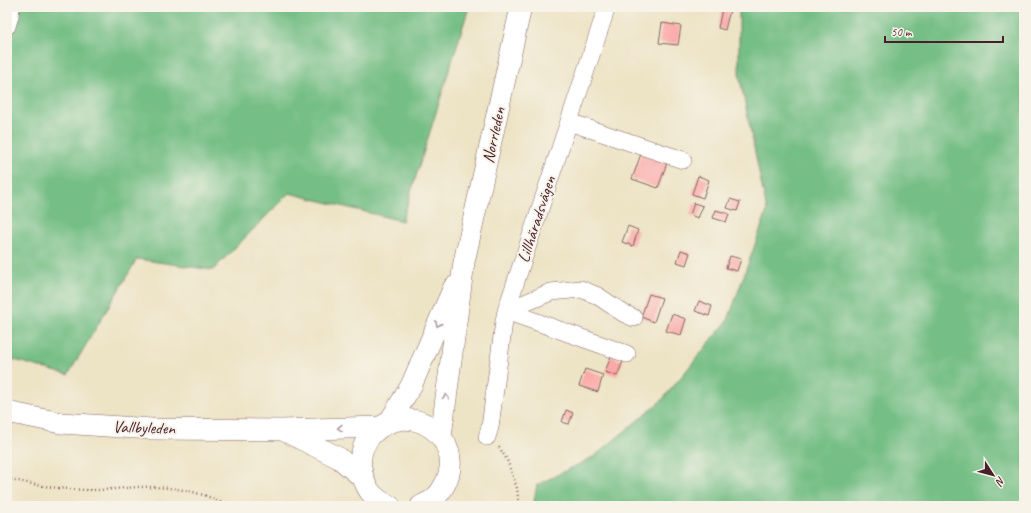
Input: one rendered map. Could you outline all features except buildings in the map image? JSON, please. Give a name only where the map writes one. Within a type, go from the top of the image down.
[{"type":"main road","name":"Norrleden","points":[[441,436],[464,262],[521,7]]},
{"type":"main road","name":"Norrleden","points":[[367,492],[360,463],[363,448],[369,437],[384,424],[411,386],[464,262]]},
{"type":"main road","name":"Vallbyleden","points":[[7,412],[61,423],[76,424],[152,428],[282,430],[384,424],[403,418],[416,420],[430,426],[441,436]]},
{"type":"main road","name":"Vallbyleden","points":[[282,430],[339,458],[367,492],[381,502],[390,506]]},
{"type":"main road","points":[[421,506],[433,500],[442,490],[448,478],[451,464],[448,449],[441,436]]},
{"type":"street","points":[[7,26],[11,7]]},
{"type":"street","name":"Lillhäradsvägen","points":[[487,436],[490,427],[506,311],[607,7]]},
{"type":"street","points":[[569,122],[683,160]]},
{"type":"street","points":[[506,311],[551,292],[581,289],[598,296],[623,313],[634,318]]},
{"type":"street","points":[[506,311],[627,354]]},
{"type":"path","points":[[487,436],[493,440],[507,460],[517,488],[519,506]]},
{"type":"path","points":[[7,478],[71,490],[152,487],[171,488],[206,496],[226,506]]},
{"type":"green space","points":[[7,7],[469,7],[402,221],[289,193],[213,270],[137,259],[68,375],[7,358]]},
{"type":"green space","points":[[739,7],[1024,7],[1024,506],[533,506],[537,485],[595,456],[662,400],[728,320],[767,211],[739,74]]}]
